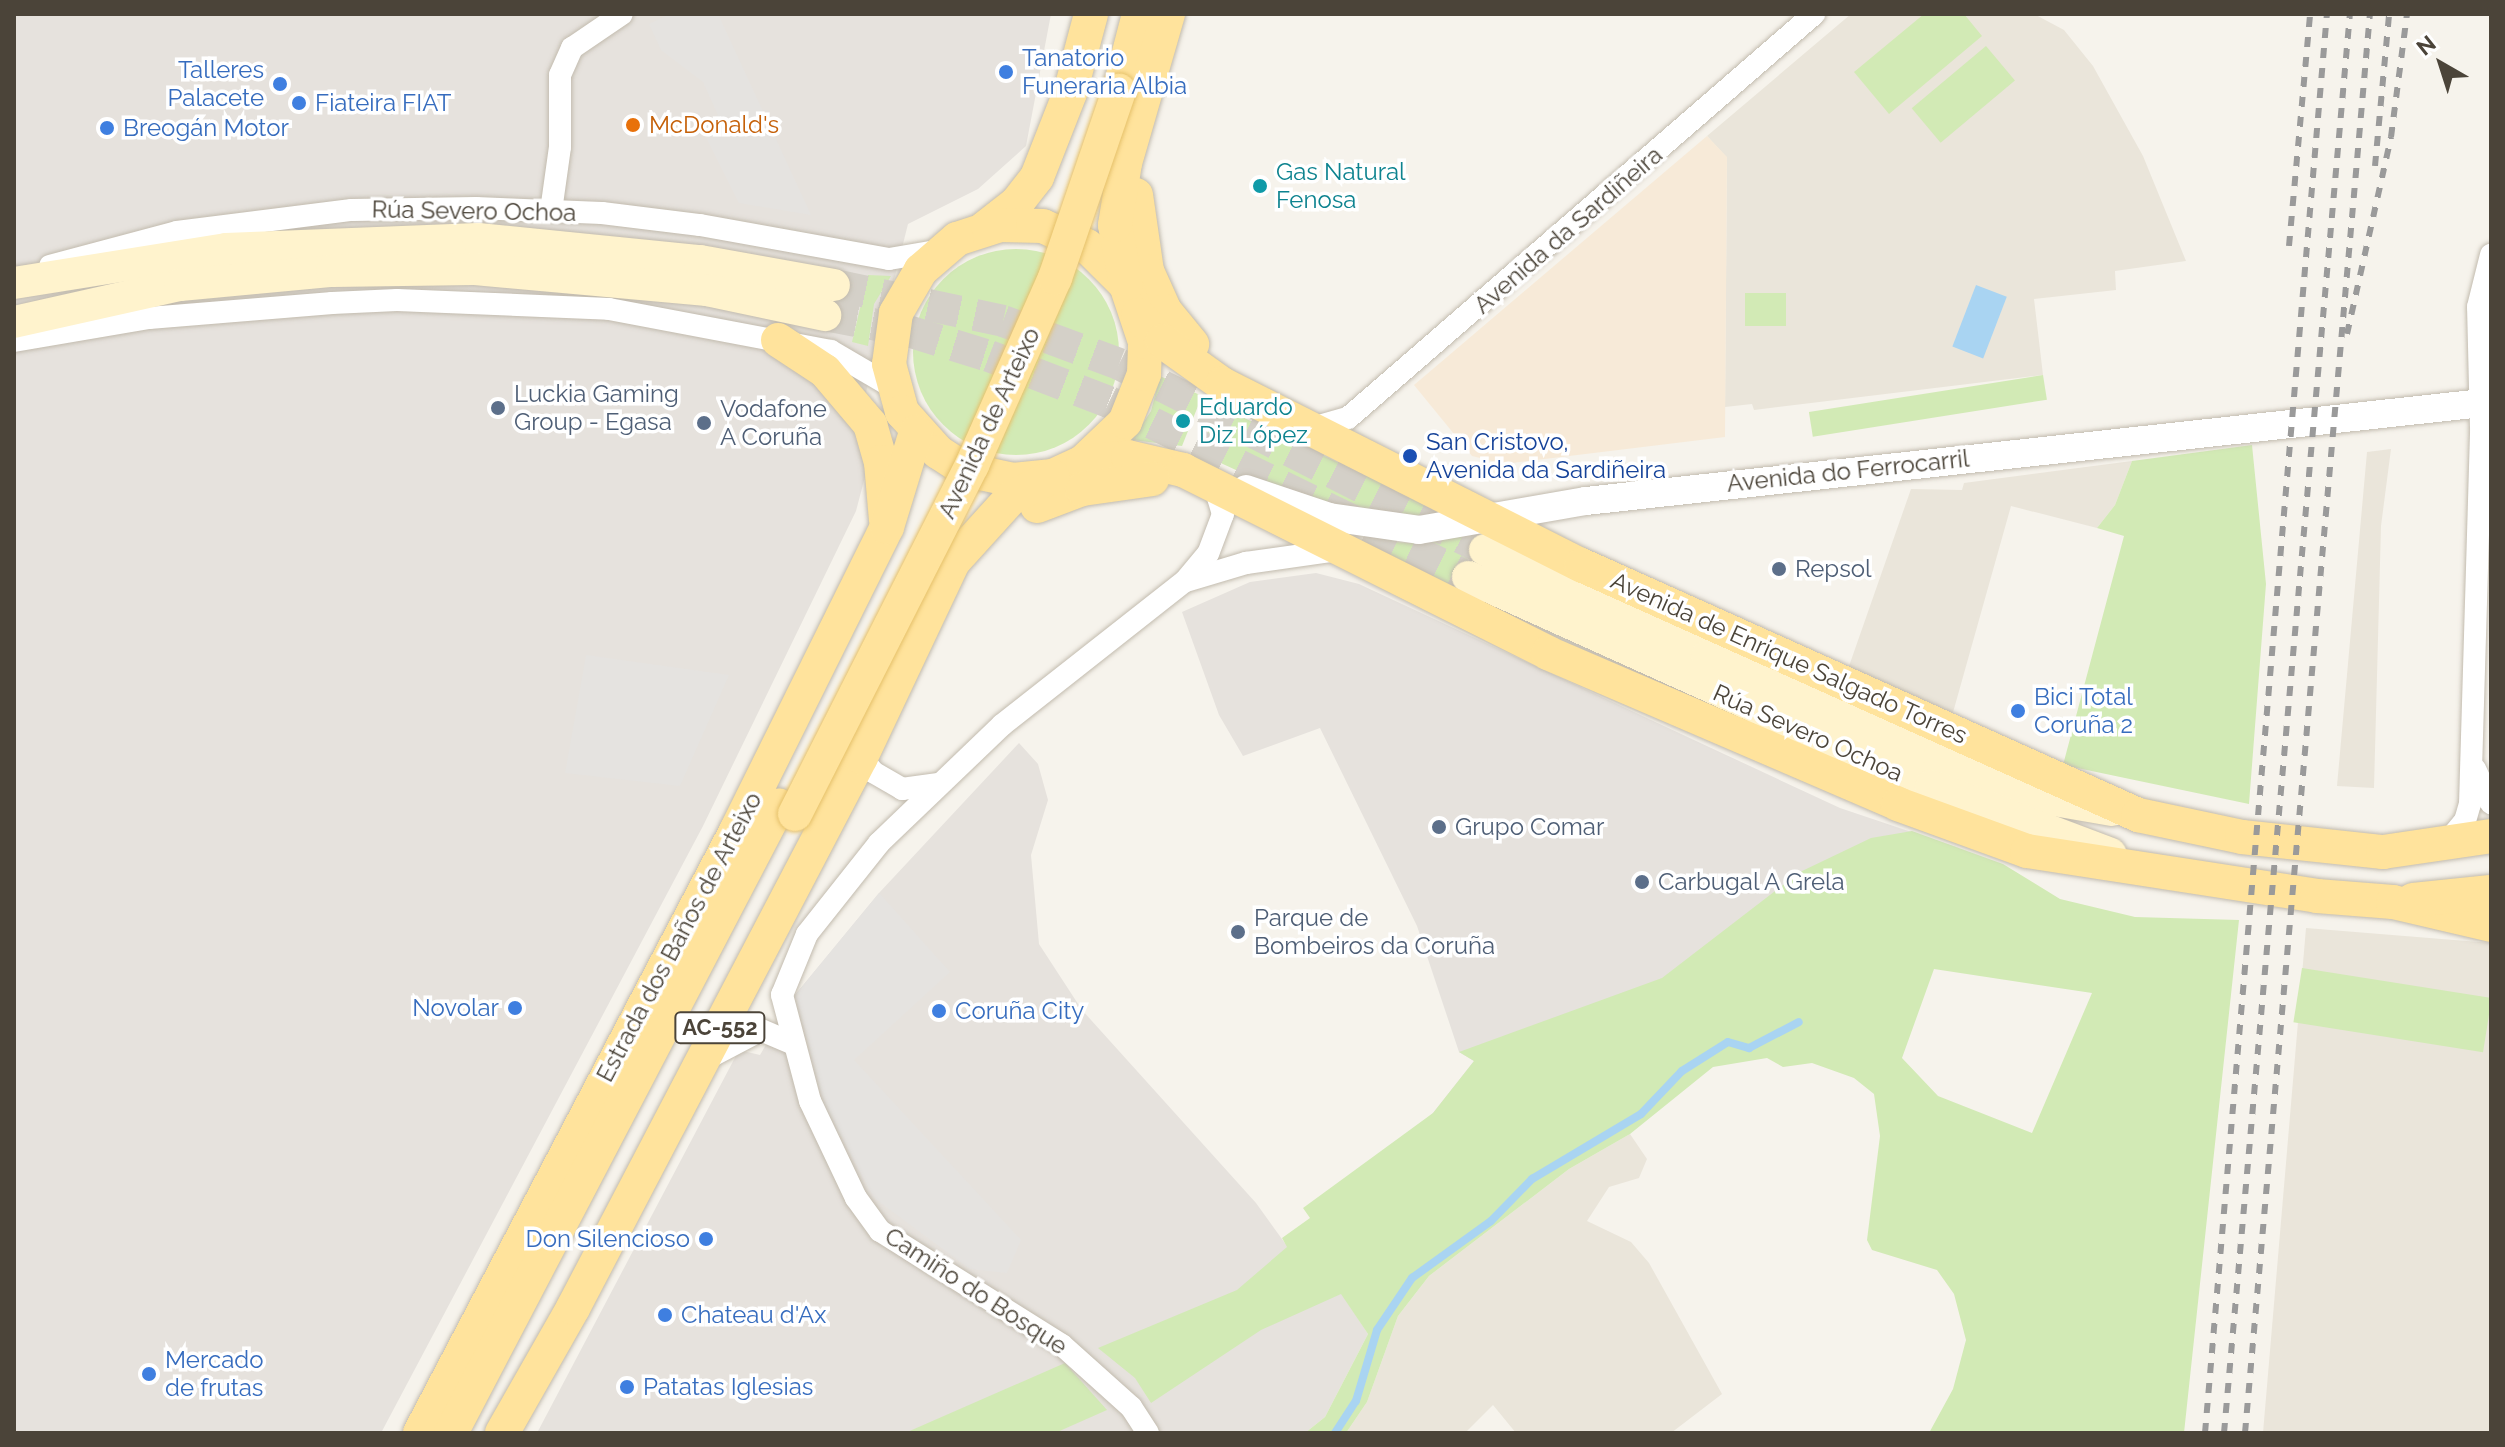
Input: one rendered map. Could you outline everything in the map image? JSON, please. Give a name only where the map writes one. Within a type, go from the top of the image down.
[{"type":"main road","points":[[1091,14],[1070,93],[1037,177],[1016,204],[985,228],[938,251],[906,289],[896,313],[889,364],[894,388],[916,432],[938,452],[976,473],[1013,480],[1128,457],[1214,484],[1337,550],[1548,653],[1917,812],[2027,851],[2317,896],[2393,902],[2491,925]]},
{"type":"main road","name":"Avenida de Arteixo","points":[[1110,88],[1121,14]]},
{"type":"main road","name":"Avenida de Arteixo","points":[[787,810],[972,465],[1055,278],[1110,88],[1139,14]]},
{"type":"main road","points":[[1132,300],[1115,225],[1138,119],[1168,14]]},
{"type":"main road","points":[[1138,119],[1137,229],[1147,271],[1165,311],[1193,346],[1312,428]]},
{"type":"main road","points":[[985,228],[1017,224],[1069,235],[1107,260],[1132,300]]},
{"type":"main road","name":"Rúa Severo Ochoa","points":[[14,281],[226,249],[478,239],[700,261],[829,300],[475,269],[332,271],[180,285],[14,322]]},
{"type":"main road","name":"Avenida de Enrique Salgado Torres","points":[[1132,300],[1162,341],[1222,384],[1634,589],[2138,815],[2242,837],[2383,852],[2491,836]]},
{"type":"main road","name":"AC-552","points":[[502,1433],[867,765],[953,562],[968,541],[1011,498],[1068,469],[1125,422],[1135,401],[1145,360],[1132,300]]},
{"type":"main road","points":[[778,340],[825,371],[870,424],[881,462],[887,527]]},
{"type":"main road","name":"Estrada dos Baños de Arteixo","points":[[420,1433],[736,831],[887,527],[916,432]]},
{"type":"main road","points":[[930,618],[984,550],[1038,506],[1082,489],[1135,478],[1214,484]]},
{"type":"main road","name":"Rúa Severo Ochoa","points":[[1485,550],[1707,656],[1939,757],[2043,798],[2138,815]]},
{"type":"main road","name":"Rúa Severo Ochoa","points":[[1468,577],[1931,786],[2156,869]]},
{"type":"main road","name":"Estrada dos Baños de Arteixo","points":[[451,1433],[787,810]]},
{"type":"main road","name":"Estrada dos Baños de Arteixo","points":[[474,1433],[787,810]]},
{"type":"main road","points":[[2383,852],[2491,860]]},
{"type":"main road","points":[[2393,902],[2491,892]]},
{"type":"street","points":[[551,211],[559,153],[560,75],[572,48],[622,14]]},
{"type":"street","name":"Avenida da Sardiñeira","points":[[1312,428],[1348,418],[1814,14]]},
{"type":"street","name":"Rúa Severo Ochoa","points":[[14,281],[79,256],[191,230],[352,210],[551,211],[700,225],[889,259],[938,251]]},
{"type":"street","points":[[2448,841],[2465,821],[2472,761],[2486,403],[2478,307],[2491,255]]},
{"type":"street","points":[[14,341],[149,318],[397,300],[609,309],[831,351],[894,388]]},
{"type":"street","name":"Avenida do Ferrocarril","points":[[1214,484],[1375,527],[1419,530],[1483,515],[2486,403]]},
{"type":"street","points":[[879,843],[937,784],[1070,668],[1185,581],[1218,535],[1223,514],[1214,484]]},
{"type":"street","points":[[1185,581],[1246,563],[1337,550]]},
{"type":"street","points":[[2472,761],[2491,803]]},
{"type":"street","points":[[867,765],[902,789],[937,784]]},
{"type":"street","points":[[867,765],[891,804],[879,843]]},
{"type":"street","name":"Camiño do Bosque","points":[[879,843],[807,934],[782,995],[792,1043],[834,1157],[880,1231],[1062,1345],[1131,1407],[1148,1433]]},
{"type":"street","points":[[703,1061],[761,1030],[792,1043]]},
{"type":"shaded area","points":[[14,14],[1051,14],[1026,146],[978,189],[908,224],[856,432],[866,473],[856,511],[703,826],[381,1433],[14,1433]]},
{"type":"shaded area","points":[[670,14],[718,14],[811,215],[739,203],[700,125],[718,115],[703,82],[661,50],[649,24]]},
{"type":"shaded area","points":[[1851,14],[2034,14],[2064,30],[2093,66],[2143,156],[2186,261],[2115,271],[2116,290],[2034,299],[2043,375],[1754,410],[1752,404],[1725,407],[1727,158],[1707,136]]},
{"type":"shaded area","points":[[1707,136],[1727,157],[1725,437],[1504,464],[1472,456],[1414,385]]},
{"type":"shaded area","points":[[2391,449],[2381,526],[2374,788],[2337,786],[2367,452]]},
{"type":"shaded area","points":[[2132,461],[2115,505],[2097,528],[2011,506],[1952,716],[1848,669],[1911,489],[1962,490],[1964,483]]},
{"type":"shaded area","points":[[1316,573],[1359,584],[1840,808],[1959,848],[1342,1294],[1368,1334],[1325,1417],[1305,1433],[537,1433],[739,1050],[760,1055],[795,995],[879,893],[1019,743],[1038,764],[1048,800],[1031,855],[1039,944],[1082,1010],[1256,1203],[1287,1246],[1433,1113],[1474,1061],[1459,1052],[1417,926],[1320,728],[1243,756],[1219,715],[1182,612],[1250,582]]},
{"type":"shaded area","points":[[586,655],[729,675],[680,786],[565,773]]},
{"type":"shaded area","points":[[879,893],[950,972],[854,1060],[1021,1240],[1007,1273],[970,1269],[874,1198],[824,1104],[795,995]]},
{"type":"shaded area","points":[[2306,928],[2491,943],[2491,1433],[2263,1433]]},
{"type":"shaded area","points":[[1630,1134],[1647,1159],[1639,1178],[1609,1187],[1587,1221],[1631,1242],[1649,1263],[1722,1394],[1671,1433],[1516,1433],[1493,1405],[1465,1433],[1346,1433],[1367,1402],[1398,1316],[1429,1276],[1569,1169]]},
{"type":"green space","points":[[1924,14],[1964,14],[1982,36],[1889,114],[1854,72]]},
{"type":"green space","points":[[1986,46],[2015,80],[1941,143],[1912,108]]},
{"type":"green space","points":[[1016,249],[1056,257],[1089,279],[1111,312],[1119,352],[1111,392],[1089,425],[1056,447],[1016,455],[976,447],[943,425],[921,392],[913,352],[921,312],[943,279],[976,257]]},
{"type":"green space","points":[[868,275],[891,276],[874,304],[868,346],[852,342]]},
{"type":"green space","points":[[1745,293],[1786,293],[1786,326],[1745,326]]},
{"type":"green space","points":[[2043,375],[2047,400],[1813,437],[1809,412]]},
{"type":"green space","points":[[1160,376],[1202,396],[1182,446],[1132,440],[1151,411]]},
{"type":"green space","points":[[1219,406],[1443,512],[1408,519],[1347,508],[1262,482],[1199,453]]},
{"type":"green space","points":[[2252,445],[2266,584],[2249,804],[2063,765],[2124,536],[2097,528],[2115,505],[2132,461]]},
{"type":"green space","points":[[1481,530],[1453,588],[1361,545],[1362,540],[1412,543]]},
{"type":"green space","points":[[1912,831],[2003,864],[2060,899],[2135,917],[2239,920],[2184,1433],[1929,1433],[1953,1389],[1966,1340],[1954,1294],[1937,1270],[1872,1250],[1867,1240],[1880,1136],[1874,1094],[1854,1078],[1812,1063],[1783,1067],[1767,1058],[1713,1067],[1630,1134],[1569,1169],[1429,1276],[1398,1316],[1367,1402],[1346,1433],[1305,1433],[1325,1417],[1368,1334],[1341,1294],[1261,1330],[1151,1403],[1135,1378],[1098,1348],[1237,1290],[1287,1247],[1282,1238],[1310,1218],[1303,1208],[1433,1113],[1474,1061],[1459,1052],[1662,978],[1800,872],[1871,838]],"holes":[[[1934,969],[2092,993],[2032,1133],[1938,1096],[1902,1058]]]},
{"type":"green space","points":[[2302,968],[2491,998],[2483,1052],[2293,1022]]},
{"type":"green space","points":[[1065,1363],[1107,1410],[1055,1433],[905,1433]]},
{"type":"water","points":[[1976,285],[2007,297],[1983,358],[1952,347]]},
{"type":"waterway","points":[[1335,1433],[1356,1401],[1377,1330],[1412,1278],[1491,1221],[1532,1179],[1641,1114],[1682,1071],[1728,1042],[1749,1048],[1799,1022]]},
{"type":"tunnel","points":[[834,285],[1003,321],[1119,364],[1485,550]]},
{"type":"tunnel","points":[[825,315],[908,331],[989,356],[1109,402],[1468,577]]},
{"type":"railway","points":[[2289,246],[2310,14]]},
{"type":"railway","points":[[2205,1433],[2327,14]]},
{"type":"railway","points":[[2224,1433],[2350,14]]},
{"type":"railway","points":[[2245,1433],[2370,14]]},
{"type":"railway","points":[[2375,166],[2389,14]]},
{"type":"railway","points":[[2347,334],[2391,137],[2407,14]]},
{"type":"place","name":"Tanatorio Funeraria Albia","points":[[1006,72]]},
{"type":"place","name":"Talleres Palacete","points":[[280,84]]},
{"type":"place","name":"Fiateira FIAT","points":[[299,103]]},
{"type":"place","name":"McDonald's","points":[[633,125]]},
{"type":"place","name":"Breogán Motor","points":[[107,128]]},
{"type":"place","name":"Gas Natural Fenosa","points":[[1260,186]]},
{"type":"place","name":"Luckia Gaming Group - Egasa","points":[[498,408]]},
{"type":"place","name":"Eduardo Diz López","points":[[1183,421]]},
{"type":"place","name":"Vodafone A Coruña","points":[[704,423]]},
{"type":"place","name":"San Cristovo, Avenida da Sardiñeira","points":[[1410,456]]},
{"type":"place","name":"Repsol","points":[[1779,569]]},
{"type":"place","name":"Bici Total Coruña 2","points":[[2018,711]]},
{"type":"place","name":"Grupo Comar","points":[[1439,827]]},
{"type":"place","name":"Carbugal A Grela","points":[[1642,882]]},
{"type":"place","name":"Parque de Bombeiros da Coruña","points":[[1238,932]]},
{"type":"place","name":"Novolar","points":[[515,1008]]},
{"type":"place","name":"Coruña City","points":[[939,1011]]},
{"type":"place","name":"Don Silencioso","points":[[706,1239]]},
{"type":"place","name":"Chateau d'Ax","points":[[665,1315]]},
{"type":"place","name":"Mercado de frutas","points":[[149,1374]]},
{"type":"place","name":"Patatas Iglesias","points":[[627,1387]]}]
